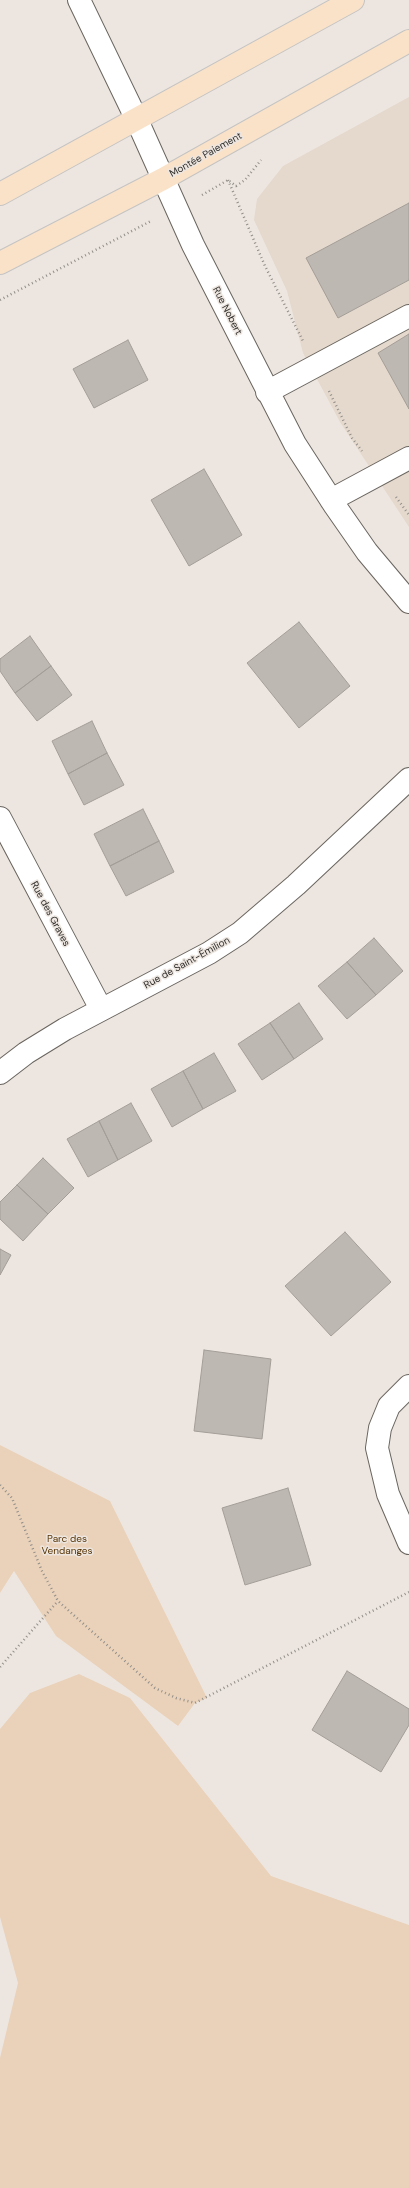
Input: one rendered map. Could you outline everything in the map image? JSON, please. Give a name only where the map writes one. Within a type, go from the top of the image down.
[{"type":"main road","points":[[0,194],[353,0]]},
{"type":"main road","name":"Montée Paiement","points":[[0,263],[164,179],[409,41]]},
{"type":"street","name":"Rue Nobert","points":[[80,0],[136,118],[193,245],[295,444],[367,552],[406,594]]},
{"type":"street","points":[[268,392],[409,316]]},
{"type":"street","points":[[331,500],[409,458]]},
{"type":"street","name":"Rue de Saint-Émilion","points":[[0,1073],[26,1053],[65,1029],[208,953],[240,933],[296,885],[409,780]]},
{"type":"street","name":"Rue des Graves","points":[[0,818],[101,1009]]},
{"type":"street","points":[[409,1386],[389,1406],[380,1428],[377,1448],[388,1494],[409,1543]]},
{"type":"path","points":[[0,1485],[12,1498],[42,1571],[58,1601],[155,1688],[176,1698],[195,1703],[409,1592]]},
{"type":"path","points":[[0,1667],[58,1601]]},
{"type":"shaded area","points":[[409,97],[409,527],[340,422],[303,353],[287,291],[254,220],[257,199],[283,166]]},
{"type":"green space","name":"Parc des Vendanges","points":[[0,1445],[110,1501],[207,1698],[195,1703],[178,1726],[56,1636],[14,1571],[0,1593]]},
{"type":"green space","points":[[79,1674],[130,1698],[271,1876],[409,1925],[409,2188],[0,2188],[0,2058],[18,1983],[0,1917],[0,1729],[30,1693]]},
{"type":"building","points":[[409,203],[409,280],[338,318],[306,258]]},
{"type":"building","points":[[409,334],[409,409],[378,353]]},
{"type":"building","points":[[128,340],[148,380],[94,408],[73,369]]},
{"type":"building","points":[[204,469],[242,535],[189,566],[151,500]]},
{"type":"building","points":[[299,622],[350,686],[299,728],[247,663]]},
{"type":"building","points":[[30,636],[51,666],[15,693],[0,671],[0,659]]},
{"type":"building","points":[[51,666],[72,695],[37,721],[15,693]]},
{"type":"building","points":[[92,721],[107,753],[68,774],[52,741]]},
{"type":"building","points":[[107,753],[124,785],[84,805],[68,774]]},
{"type":"building","points":[[143,809],[159,841],[110,866],[94,834]]},
{"type":"building","points":[[159,841],[174,872],[126,896],[110,866]]},
{"type":"building","points":[[374,938],[403,971],[376,995],[347,962]]},
{"type":"building","points":[[347,962],[376,995],[347,1019],[318,986]]},
{"type":"building","points":[[299,1003],[323,1039],[294,1059],[270,1023]]},
{"type":"building","points":[[270,1023],[294,1059],[262,1080],[238,1044]]},
{"type":"building","points":[[214,1053],[236,1091],[203,1109],[183,1071]]},
{"type":"building","points":[[183,1071],[203,1109],[172,1127],[151,1089]]},
{"type":"building","points":[[131,1103],[152,1141],[118,1160],[99,1121]]},
{"type":"building","points":[[99,1121],[118,1160],[88,1177],[67,1139]]},
{"type":"building","points":[[43,1158],[74,1188],[48,1214],[17,1185]]},
{"type":"building","points":[[17,1185],[48,1214],[23,1241],[0,1219],[0,1202]]},
{"type":"building","points":[[345,1232],[391,1282],[331,1336],[285,1286]]},
{"type":"building","points":[[0,1249],[11,1255],[0,1275]]},
{"type":"building","points":[[204,1350],[271,1359],[262,1439],[194,1431]]},
{"type":"building","points":[[288,1488],[311,1565],[245,1585],[222,1508]]},
{"type":"building","points":[[347,1671],[409,1709],[409,1725],[381,1772],[312,1730]]}]
